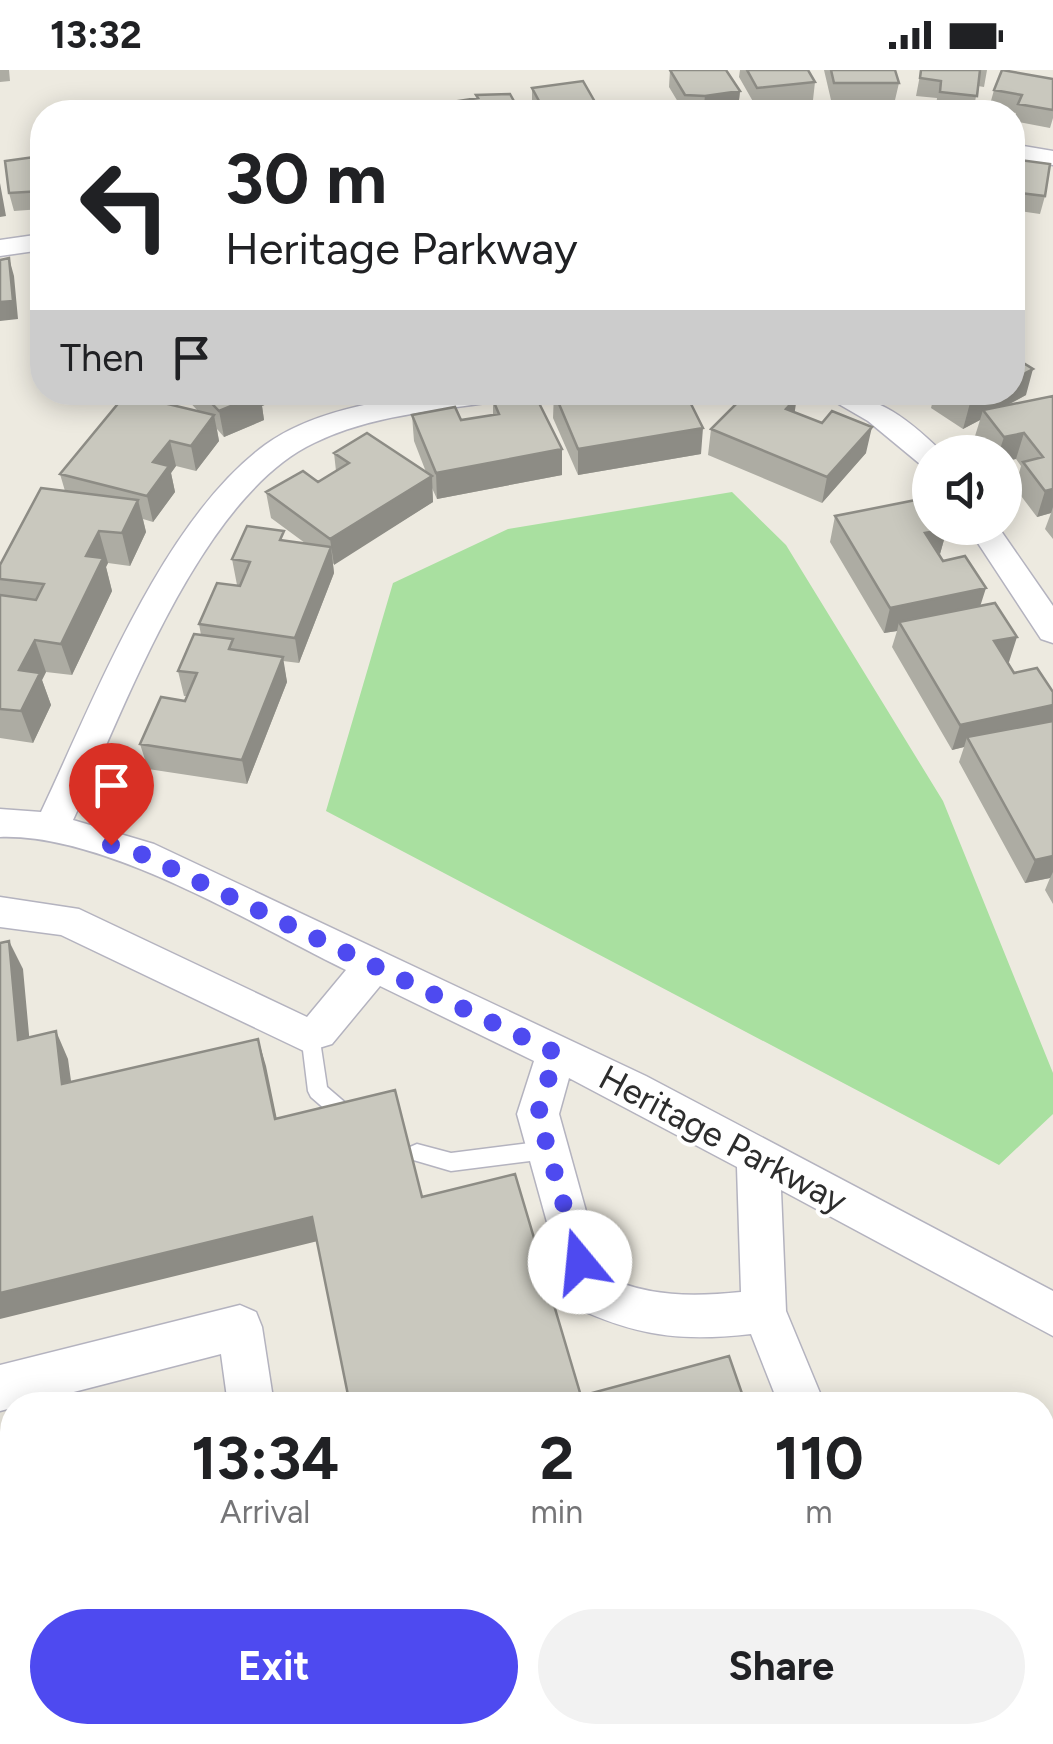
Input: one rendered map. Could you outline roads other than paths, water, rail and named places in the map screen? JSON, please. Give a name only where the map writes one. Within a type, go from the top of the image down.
[{"type":"street","points":[[1025,153],[1053,158]]},
{"type":"street","points":[[0,248],[30,244]]},
{"type":"street","points":[[51,828],[194,543],[228,494],[278,450],[332,425],[433,405]]},
{"type":"street","points":[[858,405],[878,415],[912,443]]},
{"type":"street","points":[[995,545],[1053,631]]},
{"type":"street","name":"Heritage Parkway","points":[[0,823],[28,822],[141,854],[556,1053],[758,1156],[1053,1315]]},
{"type":"street","points":[[0,912],[66,920],[212,992],[310,1034],[318,1032],[374,965]]},
{"type":"street","points":[[556,1053],[538,1114],[586,1290],[614,1304],[676,1320],[764,1310]]},
{"type":"street","points":[[758,1156],[764,1310],[797,1392]]},
{"type":"street","points":[[0,1388],[240,1327],[249,1392]]},
{"type":"lane","points":[[310,1034],[318,1090],[325,1102],[357,1123]]},
{"type":"lane","points":[[417,1154],[451,1162],[546,1150]]}]
